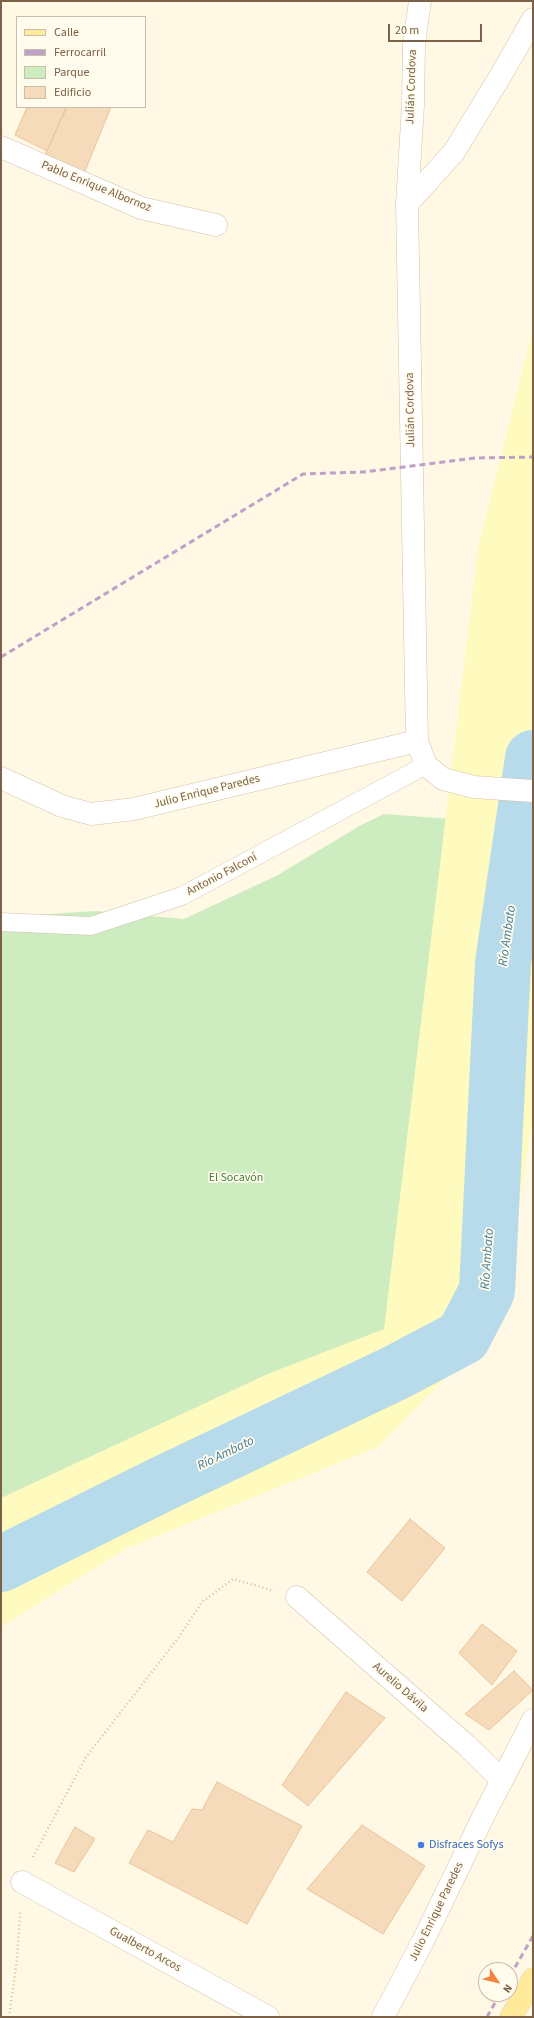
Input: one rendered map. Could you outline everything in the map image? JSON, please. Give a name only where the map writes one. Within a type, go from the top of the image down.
[{"type":"main road","name":"Julián Cordova","points":[[420,1],[414,44],[413,105],[407,204],[417,741],[426,765],[443,779],[474,787],[533,791]]},
{"type":"main road","points":[[407,204],[454,152],[533,19]]},
{"type":"main road","name":"Pablo Enrique Albornoz","points":[[1,147],[141,208],[216,225]]},
{"type":"main road","name":"Julio Enrique Paredes","points":[[1,778],[62,806],[91,814],[134,810],[417,741]]},
{"type":"main road","name":"Aurelio Dávila","points":[[297,1597],[466,1745],[502,1780]]},
{"type":"main road","name":"Julio Enrique Paredes","points":[[383,2017],[422,1943],[533,1720]]},
{"type":"main road","name":"Gualberto Arcos","points":[[22,1882],[268,2017]]},
{"type":"main road","points":[[511,2017],[533,1979]]},
{"type":"lane","name":"Antonio Falconí","points":[[1,922],[91,926],[182,896],[426,765]]},
{"type":"path","points":[[9,2017],[17,1960],[22,1882],[27,1868],[86,1757],[179,1637],[202,1602],[233,1579],[297,1597]]},
{"type":"green space","name":"El Socavón","points":[[384,814],[492,822],[471,1284],[1,1554],[1,917],[96,911],[184,919],[276,876],[363,824]]},
{"type":"sand","points":[[533,330],[533,1113],[503,1319],[378,1447],[125,1549],[1,1627],[1,1498],[270,1373],[384,1329],[478,549]]},
{"type":"building","points":[[27,108],[66,108],[47,151],[15,135]]},
{"type":"building","points":[[67,108],[111,108],[83,176],[44,157]]},
{"type":"building","points":[[410,1519],[445,1548],[402,1601],[367,1572]]},
{"type":"building","points":[[482,1624],[517,1651],[492,1685],[459,1653]]},
{"type":"building","points":[[514,1671],[533,1690],[489,1730],[465,1714]]},
{"type":"building","points":[[346,1692],[385,1718],[308,1806],[282,1785]]},
{"type":"building","points":[[217,1782],[302,1826],[247,1924],[129,1863],[148,1830],[173,1842],[192,1809],[202,1810]]},
{"type":"building","points":[[362,1825],[425,1866],[383,1934],[307,1889]]},
{"type":"building","points":[[75,1827],[95,1839],[74,1872],[55,1863]]},
{"type":"waterway","name":"Río Ambato","points":[[1,1564],[162,1484],[397,1372],[463,1337],[487,1291],[503,963],[533,758]]},
{"type":"railway","points":[[1,657],[303,474],[363,472],[475,458],[533,457]]},
{"type":"railway","points":[[518,1962],[533,1936]]},
{"type":"railway","points":[[487,2017],[495,2002]]},
{"type":"place","name":"Disfraces Sofys","points":[[421,1845]]}]
